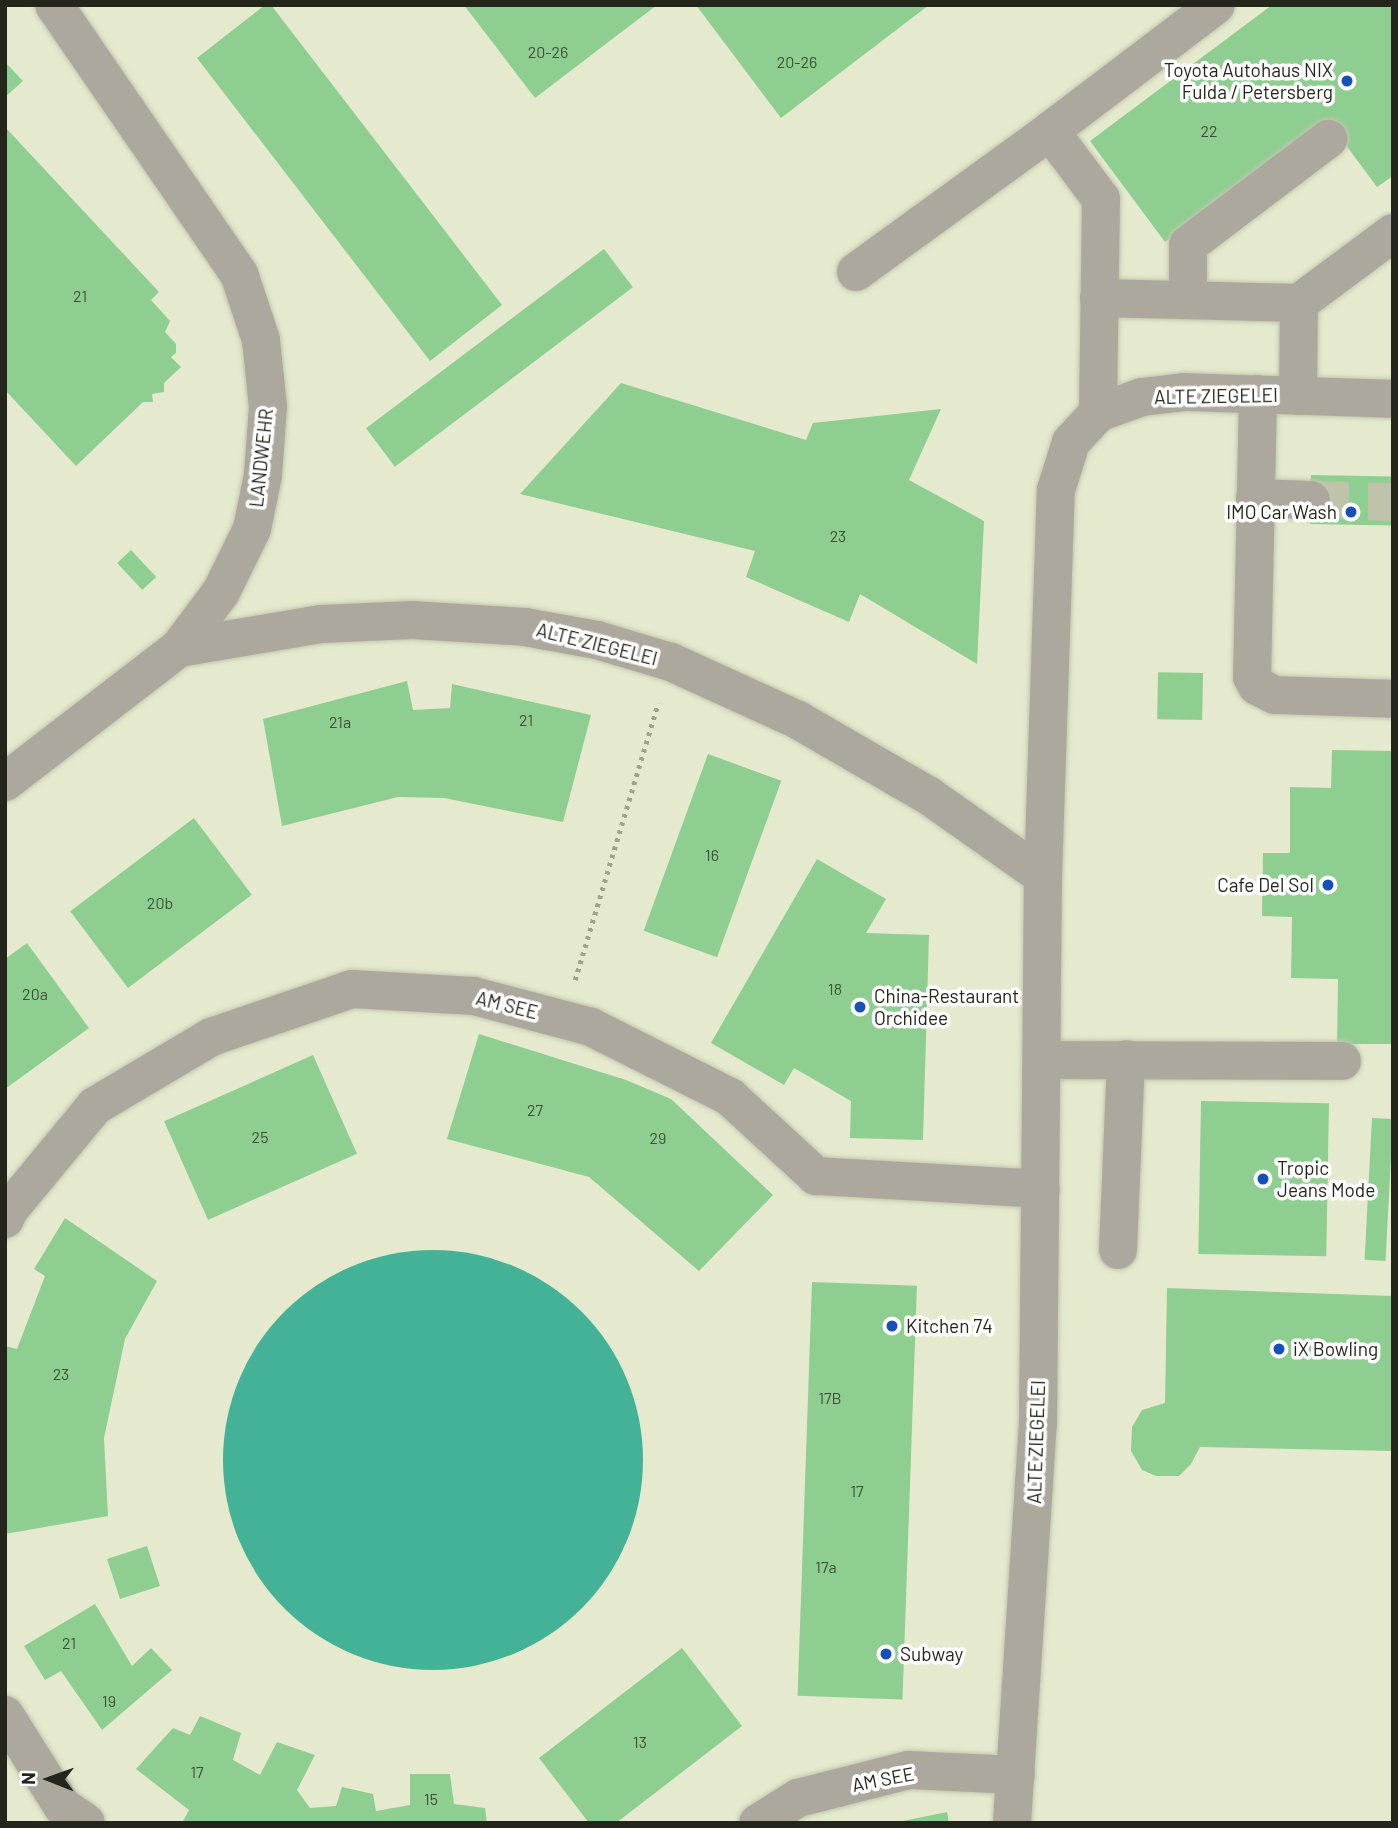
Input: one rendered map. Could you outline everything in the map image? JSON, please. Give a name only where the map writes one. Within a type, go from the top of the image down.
[{"type":"street","name":"LANDWEHR","points":[[5,782],[179,648],[221,592],[252,528],[263,475],[268,407],[261,340],[239,274],[54,5]]},
{"type":"street","points":[[856,272],[1050,131],[1216,5]]},
{"type":"street","points":[[1050,131],[1101,199],[1098,413]]},
{"type":"street","points":[[1188,300],[1188,245],[1328,139]]},
{"type":"street","points":[[1099,298],[1299,303],[1393,233]]},
{"type":"street","points":[[1298,396],[1299,303]]},
{"type":"street","name":"ALTE ZIEGELEI","points":[[1012,1823],[1038,1424],[1043,876],[1056,490],[1071,442],[1098,413],[1142,397],[1184,392],[1393,399]]},
{"type":"street","points":[[1258,394],[1250,666],[1257,686],[1275,695],[1393,699]]},
{"type":"street","points":[[1255,498],[1311,500]]},
{"type":"street","name":"ALTE ZIEGELEI","points":[[179,648],[321,624],[412,620],[525,627],[597,640],[671,662],[809,726],[929,796],[1043,876]]},
{"type":"street","name":"AM SEE","points":[[5,1219],[9,1210],[95,1106],[211,1037],[352,989],[474,996],[591,1027],[730,1097],[816,1176],[1041,1189]]},
{"type":"street","points":[[1118,1250],[1126,1059]]},
{"type":"street","points":[[1043,1060],[1342,1061]]},
{"type":"street","points":[[5,1715],[62,1806],[86,1823]]},
{"type":"street","name":"AM SEE","points":[[758,1823],[798,1798],[909,1770],[1016,1775]]},
{"type":"path","points":[[563,1019],[671,662]]},
{"type":"water","points":[[433,1250],[474,1254],[513,1266],[550,1286],[581,1312],[607,1343],[627,1380],[639,1419],[643,1460],[639,1501],[627,1540],[607,1577],[581,1608],[550,1634],[513,1654],[474,1666],[433,1670],[392,1666],[353,1654],[316,1634],[285,1608],[259,1577],[239,1540],[227,1501],[223,1460],[227,1419],[239,1380],[259,1343],[285,1312],[316,1286],[353,1266],[392,1254]]},
{"type":"building","points":[[265,5],[271,5],[502,305],[430,361],[197,58]]},
{"type":"building","points":[[464,5],[657,5],[535,98]]},
{"type":"building","points":[[696,5],[929,5],[781,118]]},
{"type":"building","points":[[1272,5],[1393,5],[1393,176],[1377,187],[1328,121],[1165,242],[1090,141]]},
{"type":"building","points":[[5,62],[23,81],[5,97]]},
{"type":"building","points":[[5,127],[159,292],[151,300],[170,321],[165,332],[176,344],[176,353],[171,357],[181,367],[164,383],[164,392],[152,394],[153,402],[143,402],[76,466],[5,390]]},
{"type":"building","points":[[604,249],[633,287],[395,467],[366,428]]},
{"type":"building","points":[[621,383],[806,440],[813,423],[941,409],[909,480],[984,521],[977,664],[860,594],[849,622],[746,577],[755,551],[520,494]]},
{"type":"building","name":"IMO Car Wash","points":[[1311,475],[1393,476],[1392,525],[1310,524]]},
{"type":"building","points":[[131,550],[156,577],[142,590],[117,563]]},
{"type":"building","points":[[1158,672],[1203,673],[1202,720],[1157,719]]},
{"type":"building","points":[[407,681],[413,710],[450,708],[452,684],[591,715],[563,822],[444,798],[398,797],[282,826],[263,719]]},
{"type":"building","name":"Cafe Del Sol","points":[[1332,750],[1393,751],[1393,1044],[1337,1044],[1338,979],[1291,978],[1292,917],[1262,916],[1263,853],[1290,853],[1290,787],[1331,788]]},
{"type":"building","points":[[708,754],[781,781],[717,957],[644,931]]},
{"type":"building","points":[[194,818],[252,895],[128,988],[70,911]]},
{"type":"building","points":[[817,859],[886,899],[866,933],[929,935],[923,1140],[850,1138],[851,1101],[794,1068],[784,1085],[711,1043]]},
{"type":"building","points":[[27,943],[89,1028],[5,1089],[5,959]]},
{"type":"building","points":[[479,1034],[626,1080],[671,1099],[773,1195],[699,1271],[589,1177],[447,1139]]},
{"type":"building","points":[[313,1055],[357,1154],[208,1220],[164,1121]]},
{"type":"building","name":"Tropic Jeans Mode","points":[[1201,1101],[1329,1103],[1326,1256],[1198,1254]]},
{"type":"building","points":[[1372,1118],[1393,1119],[1386,1261],[1365,1260]]},
{"type":"building","points":[[65,1218],[157,1281],[125,1339],[104,1438],[108,1516],[5,1534],[5,1346],[17,1349],[45,1276],[34,1269]]},
{"type":"building","points":[[812,1282],[917,1286],[902,1699],[798,1696]]},
{"type":"building","name":"iX Bowling","points":[[1167,1288],[1393,1296],[1393,1451],[1200,1447],[1191,1464],[1179,1476],[1156,1476],[1142,1470],[1131,1451],[1132,1427],[1142,1410],[1165,1403]]},
{"type":"building","points":[[147,1546],[160,1586],[120,1599],[107,1559]]},
{"type":"building","points":[[95,1604],[132,1666],[151,1648],[172,1670],[102,1730],[61,1671],[45,1680],[24,1646]]},
{"type":"building","points":[[682,1648],[742,1726],[616,1823],[589,1823],[539,1758]]},
{"type":"building","points":[[200,1716],[241,1733],[233,1760],[260,1775],[277,1742],[315,1755],[297,1790],[310,1808],[336,1806],[342,1787],[373,1794],[376,1811],[410,1805],[410,1774],[450,1774],[454,1804],[485,1808],[487,1823],[182,1823],[189,1810],[136,1769],[173,1728],[190,1735]]},
{"type":"building","points":[[947,1812],[949,1823],[898,1823],[898,1822]]},
{"type":"tunnel","points":[[1311,500],[1393,502]]},
{"type":"place","name":"Toyota Autohaus NIX Fulda / Petersberg","points":[[1347,81]]},
{"type":"place","name":"IMO Car Wash","points":[[1351,512]]},
{"type":"place","name":"Cafe Del Sol","points":[[1328,885]]},
{"type":"place","name":"China-Restaurant Orchidee","points":[[860,1007]]},
{"type":"place","name":"Tropic Jeans Mode","points":[[1263,1179]]},
{"type":"place","name":"Kitchen 74","points":[[892,1326]]},
{"type":"place","name":"iX Bowling","points":[[1279,1349]]},
{"type":"place","name":"Subway","points":[[886,1654]]}]
